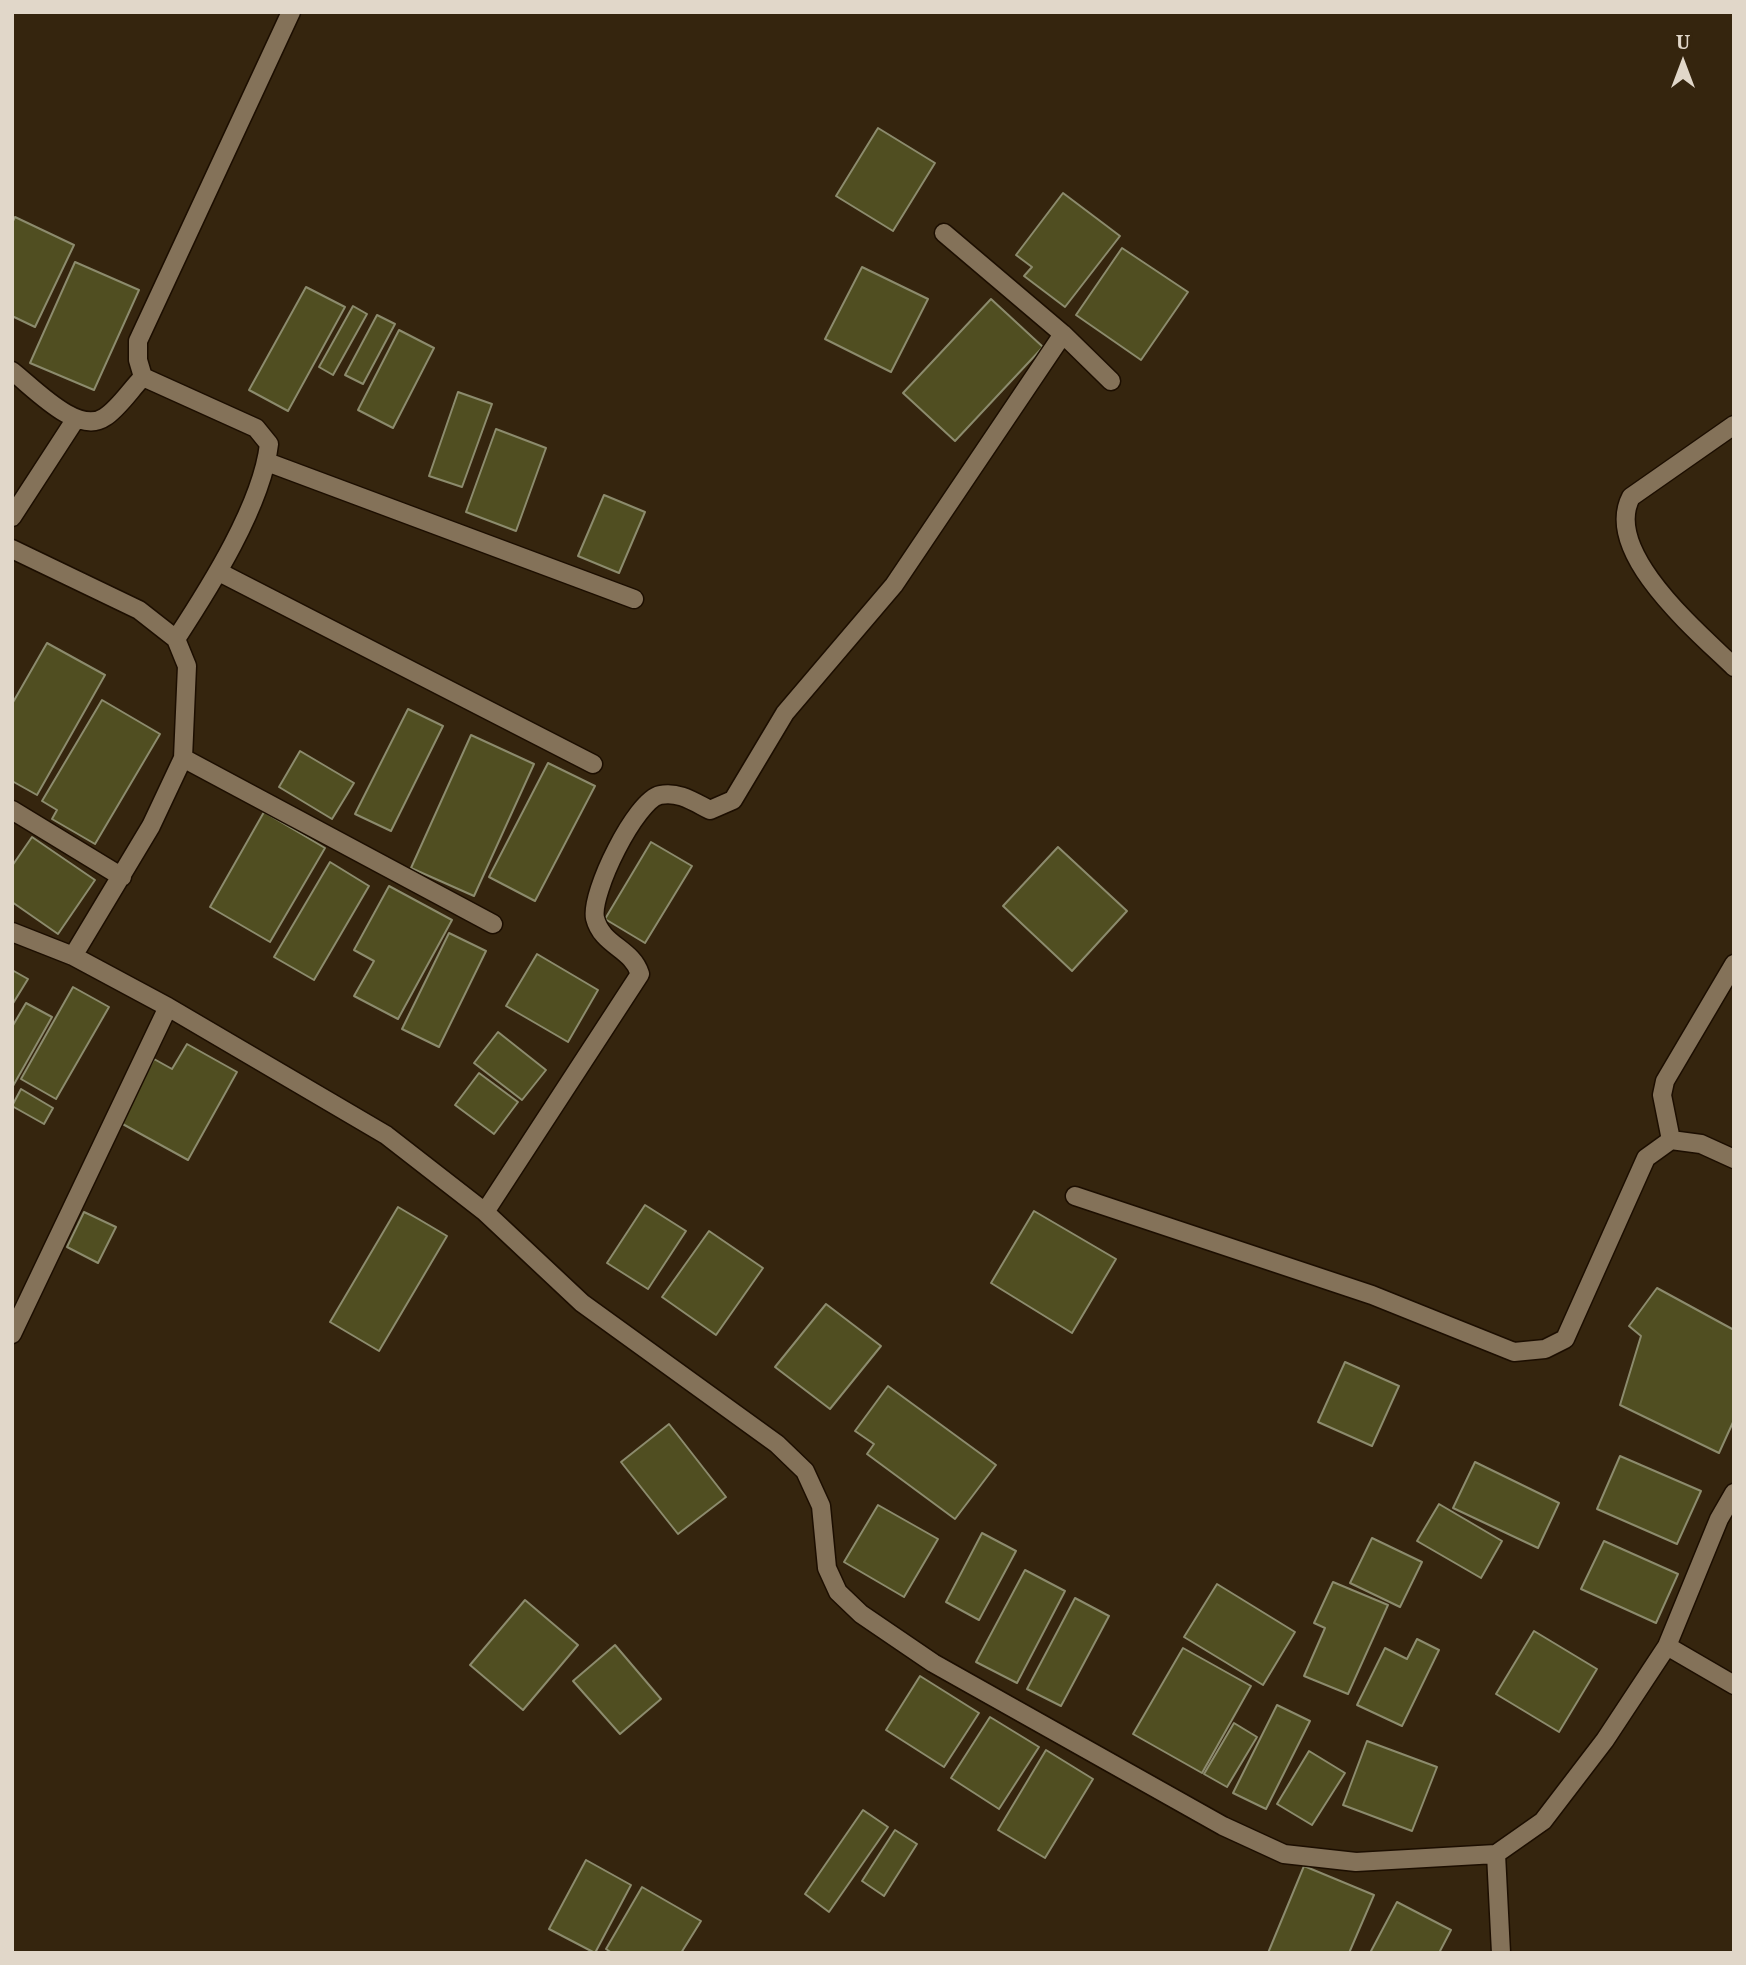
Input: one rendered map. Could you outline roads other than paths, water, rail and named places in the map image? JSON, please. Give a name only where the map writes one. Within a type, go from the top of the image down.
[{"type":"street","points":[[176,639],[219,572],[267,462],[269,444],[256,428],[143,377],[138,360],[138,341],[291,12]]},
{"type":"street","points":[[944,233],[1063,334],[1111,381]]},
{"type":"street","points":[[485,1212],[640,974],[631,956],[604,939],[593,908],[597,888],[644,803],[660,795],[682,795],[710,810],[733,800],[785,713],[894,586],[1063,334]]},
{"type":"street","points":[[12,371],[75,420],[93,424],[107,417],[143,377]]},
{"type":"street","points":[[12,517],[75,420]]},
{"type":"street","points":[[1734,425],[1631,497],[1624,510],[1624,523],[1635,556],[1674,609],[1734,667]]},
{"type":"street","points":[[267,462],[634,599]]},
{"type":"street","points":[[12,549],[139,610],[176,639],[187,666],[183,758],[122,877],[73,956]]},
{"type":"street","points":[[219,572],[593,764]]},
{"type":"street","points":[[183,758],[493,925]]},
{"type":"street","points":[[12,810],[122,877]]},
{"type":"street","points":[[12,932],[73,956],[168,1007],[386,1135],[485,1212],[582,1303],[777,1444],[804,1471],[821,1506],[827,1569],[838,1592],[861,1614],[933,1662],[1223,1826],[1284,1854],[1356,1863],[1496,1854],[1543,1821],[1605,1740],[1667,1646],[1718,1519],[1734,1493]]},
{"type":"street","points":[[1671,1140],[1662,1095],[1665,1082],[1734,964]]},
{"type":"street","points":[[12,1334],[168,1007]]},
{"type":"street","points":[[1074,1196],[1372,1294],[1514,1352],[1545,1349],[1566,1339],[1646,1158],[1671,1140],[1700,1144],[1734,1159]]},
{"type":"street","points":[[1667,1646],[1734,1685]]},
{"type":"street","points":[[1496,1854],[1501,1953]]}]
